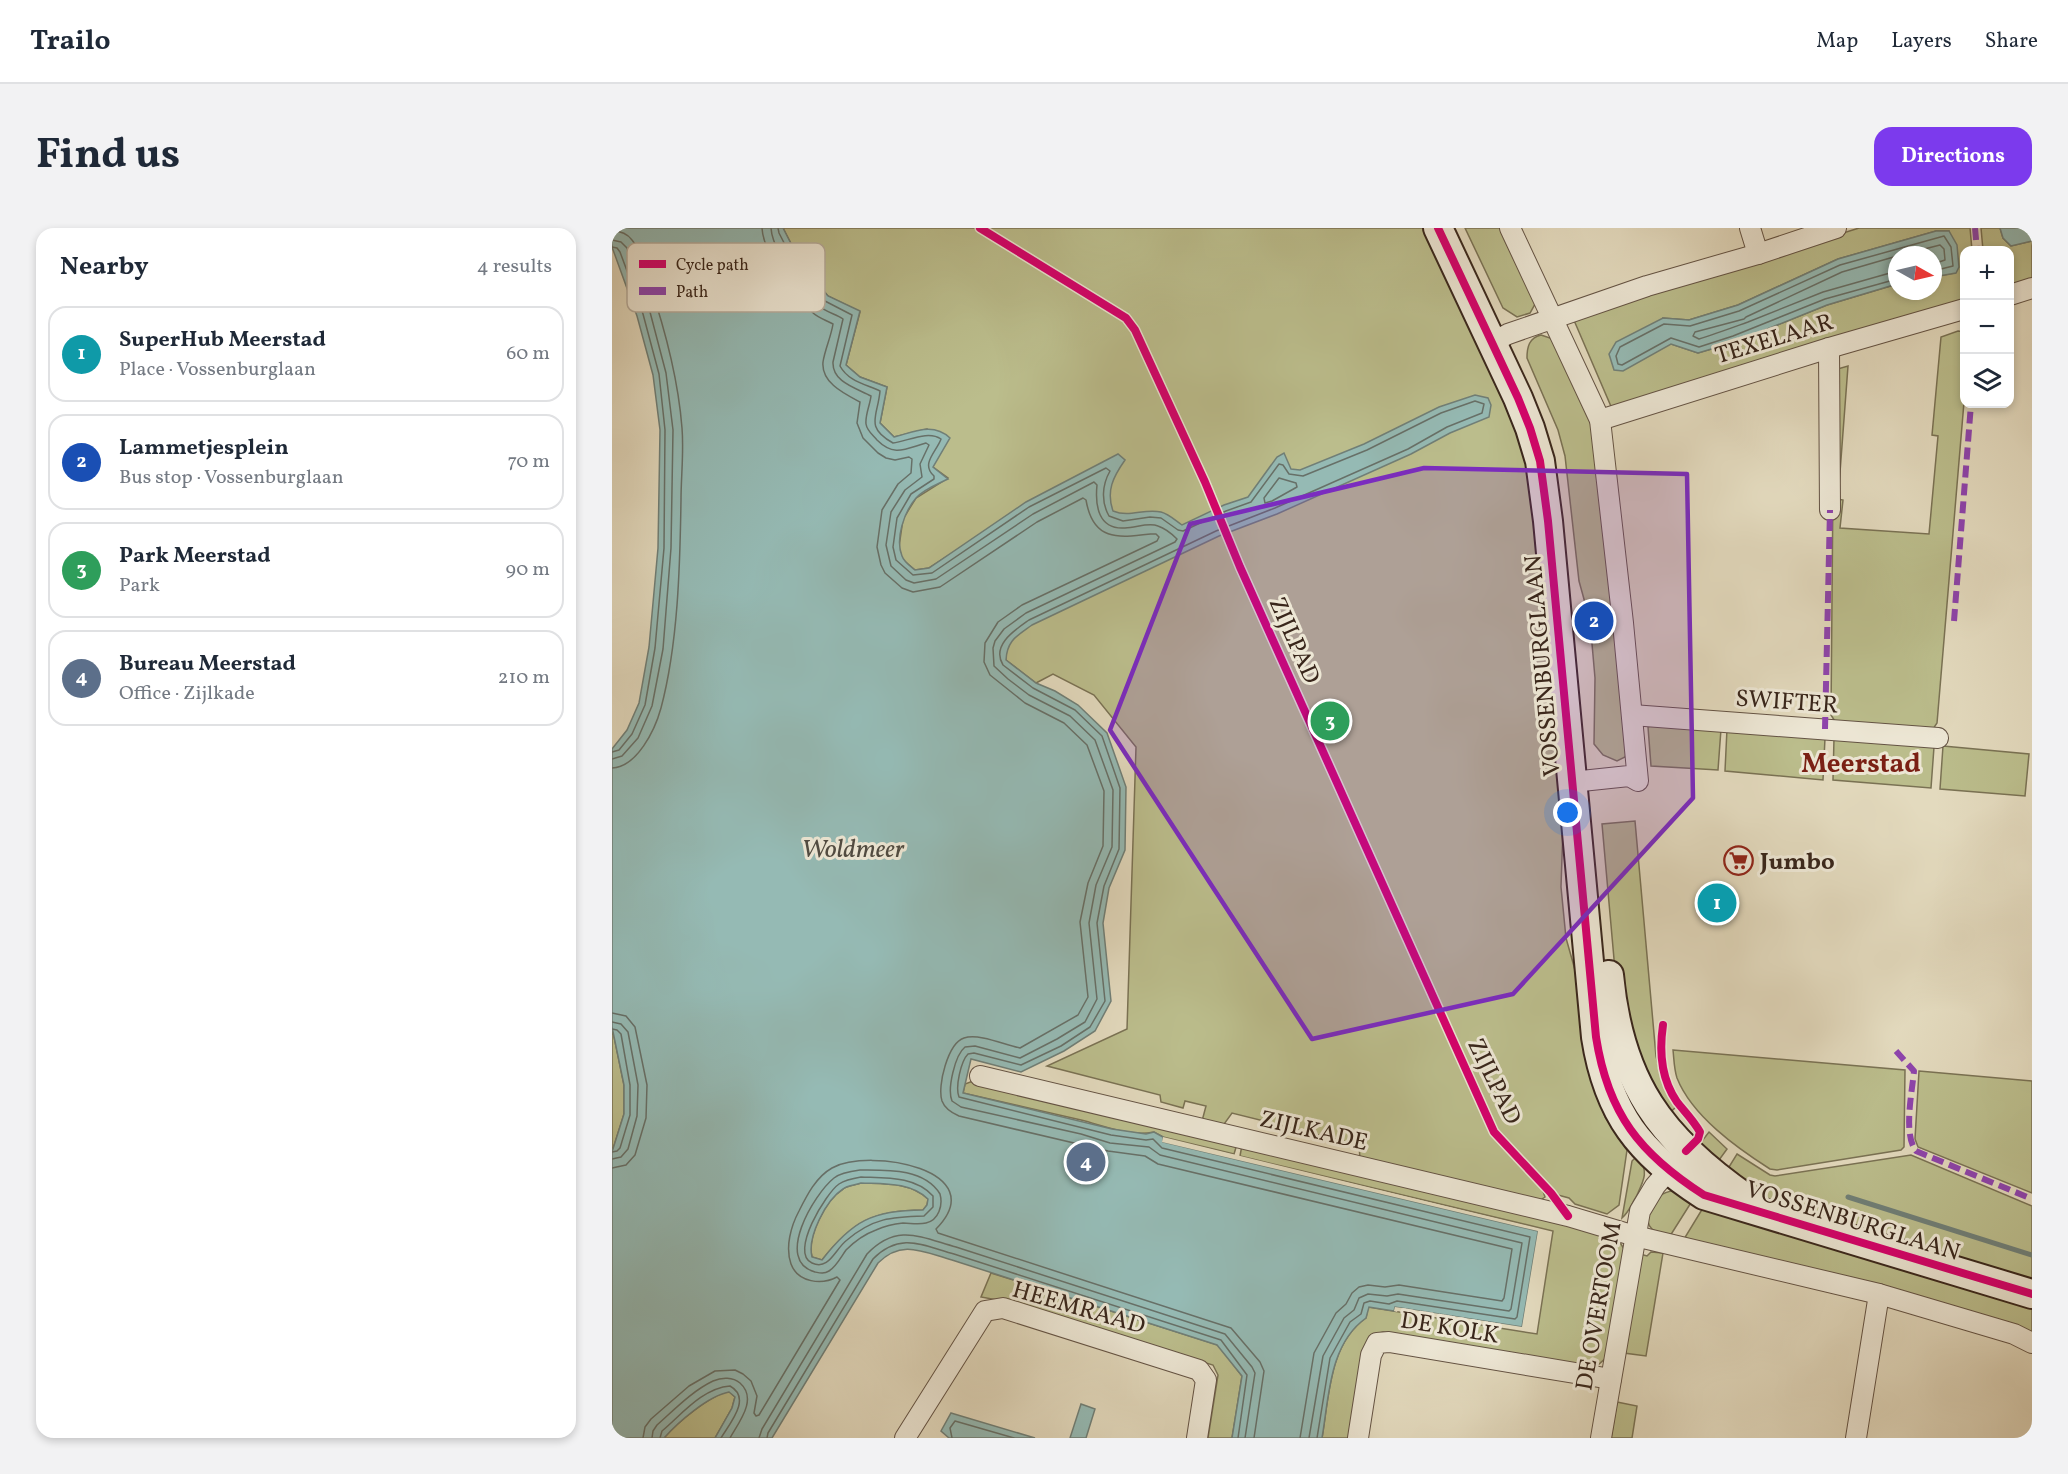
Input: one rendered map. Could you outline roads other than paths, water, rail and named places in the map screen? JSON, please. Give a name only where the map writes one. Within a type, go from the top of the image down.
[{"type":"street","name":"VOSSENBURGLAAN","points":[[1438,228],[1499,339]]},
{"type":"street","name":"VOSSENBURGLAAN","points":[[1457,228],[1499,339],[1540,461],[1581,781],[1599,1056],[1606,1083],[1619,1113],[1641,1145],[1704,1195],[2032,1294]]},
{"type":"street","name":"VOSSENBURGLAAN","points":[[1510,228],[1600,420],[1638,781],[1629,776],[1581,781]]},
{"type":"street","points":[[1750,228],[1758,254]]},
{"type":"street","points":[[1499,339],[1647,286],[1758,254],[1836,228]]},
{"type":"street","points":[[2014,294],[2032,288]]},
{"type":"street","name":"TEXELAAR","points":[[1600,420],[1829,348],[1960,310]]},
{"type":"street","points":[[1829,348],[1830,510]]},
{"type":"street","name":"SWIFTER","points":[[1632,715],[1938,738]]},
{"type":"street","name":"ZIJLKADE","points":[[980,1076],[1568,1216],[1635,1236]]},
{"type":"street","name":"DE OVERTOOM","points":[[1601,1438],[1640,1211],[1669,1169]]},
{"type":"street","points":[[1635,1236],[1879,1294],[2014,1334],[2032,1343]]},
{"type":"street","points":[[1856,1438],[1879,1294]]},
{"type":"street","name":"HEEMRAAD","points":[[905,1438],[986,1311],[1003,1308],[1199,1371],[1206,1380],[1197,1438]]},
{"type":"street","name":"DE KOLK","points":[[1358,1438],[1371,1355],[1377,1343],[1389,1342],[1611,1379]]},
{"type":"water","name":"Woldmeer","points":[[612,228],[783,228],[791,243],[627,243],[627,288],[612,247]]},
{"type":"water","points":[[2000,228],[2032,228],[2032,241],[2011,246],[2003,238]]},
{"type":"water","points":[[1936,231],[1949,231],[1957,245],[1959,267],[1956,273],[1942,275],[1942,246],[1888,246],[1888,287],[1827,305],[1735,342],[1698,353],[1671,344],[1623,371],[1614,370],[1609,354],[1616,342],[1663,318],[1689,320],[1738,305],[1838,259]]},
{"type":"water","name":"Woldmeer","points":[[825,293],[860,311],[846,365],[860,377],[887,387],[880,423],[894,437],[930,429],[944,433],[950,438],[933,467],[948,479],[927,489],[916,498],[902,526],[900,549],[902,556],[915,570],[929,568],[1026,502],[1118,454],[1125,460],[1112,484],[1110,497],[1113,511],[1125,514],[1161,512],[1182,525],[1224,505],[1248,497],[1277,457],[1284,453],[1291,469],[1300,470],[1364,444],[1439,407],[1475,395],[1488,398],[1491,405],[1489,417],[1277,514],[1219,536],[1032,625],[1011,643],[1006,660],[1036,683],[1078,705],[1107,733],[1126,787],[1125,850],[1109,888],[1103,923],[1111,1001],[1095,1031],[1064,1051],[1021,1072],[971,1059],[963,1093],[1112,1129],[1146,1134],[1154,1132],[1163,1137],[1163,1142],[1538,1231],[1522,1327],[1395,1307],[1394,1311],[1369,1307],[1366,1318],[1344,1342],[1338,1357],[1329,1389],[1322,1438],[1232,1438],[1242,1376],[1217,1345],[932,1254],[904,1249],[896,1251],[878,1263],[772,1438],[715,1438],[732,1408],[735,1397],[729,1392],[703,1404],[685,1417],[664,1438],[612,1438],[612,1152],[624,1114],[624,1085],[612,1027],[612,749],[627,730],[639,703],[649,647],[658,548],[660,430],[653,375],[636,312],[825,312]],"holes":[[[861,1183],[896,1185],[921,1193],[928,1199],[927,1205],[923,1210],[890,1212],[865,1220],[843,1236],[822,1260],[812,1257],[812,1239],[815,1230],[824,1210],[837,1194],[847,1187]]]},
{"type":"water","points":[[1081,1404],[1095,1409],[1086,1438],[1070,1438]]},
{"type":"water","points":[[951,1413],[1035,1438],[949,1438],[941,1431]]},
{"type":"waterway","points":[[1848,1197],[2032,1255]]},
{"type":"place","name":"Lammetjesplein","points":[[1594,621]]},
{"type":"place","name":"Park Meerstad","points":[[1330,721]]},
{"type":"place","name":"Jumbo","points":[[1739,861]]},
{"type":"place","name":"SuperHub Meerstad","points":[[1717,903]]},
{"type":"place","name":"Bureau Meerstad","points":[[1086,1162]]},
{"type":"district","name":"Meerstad","points":[[1861,763]]}]
